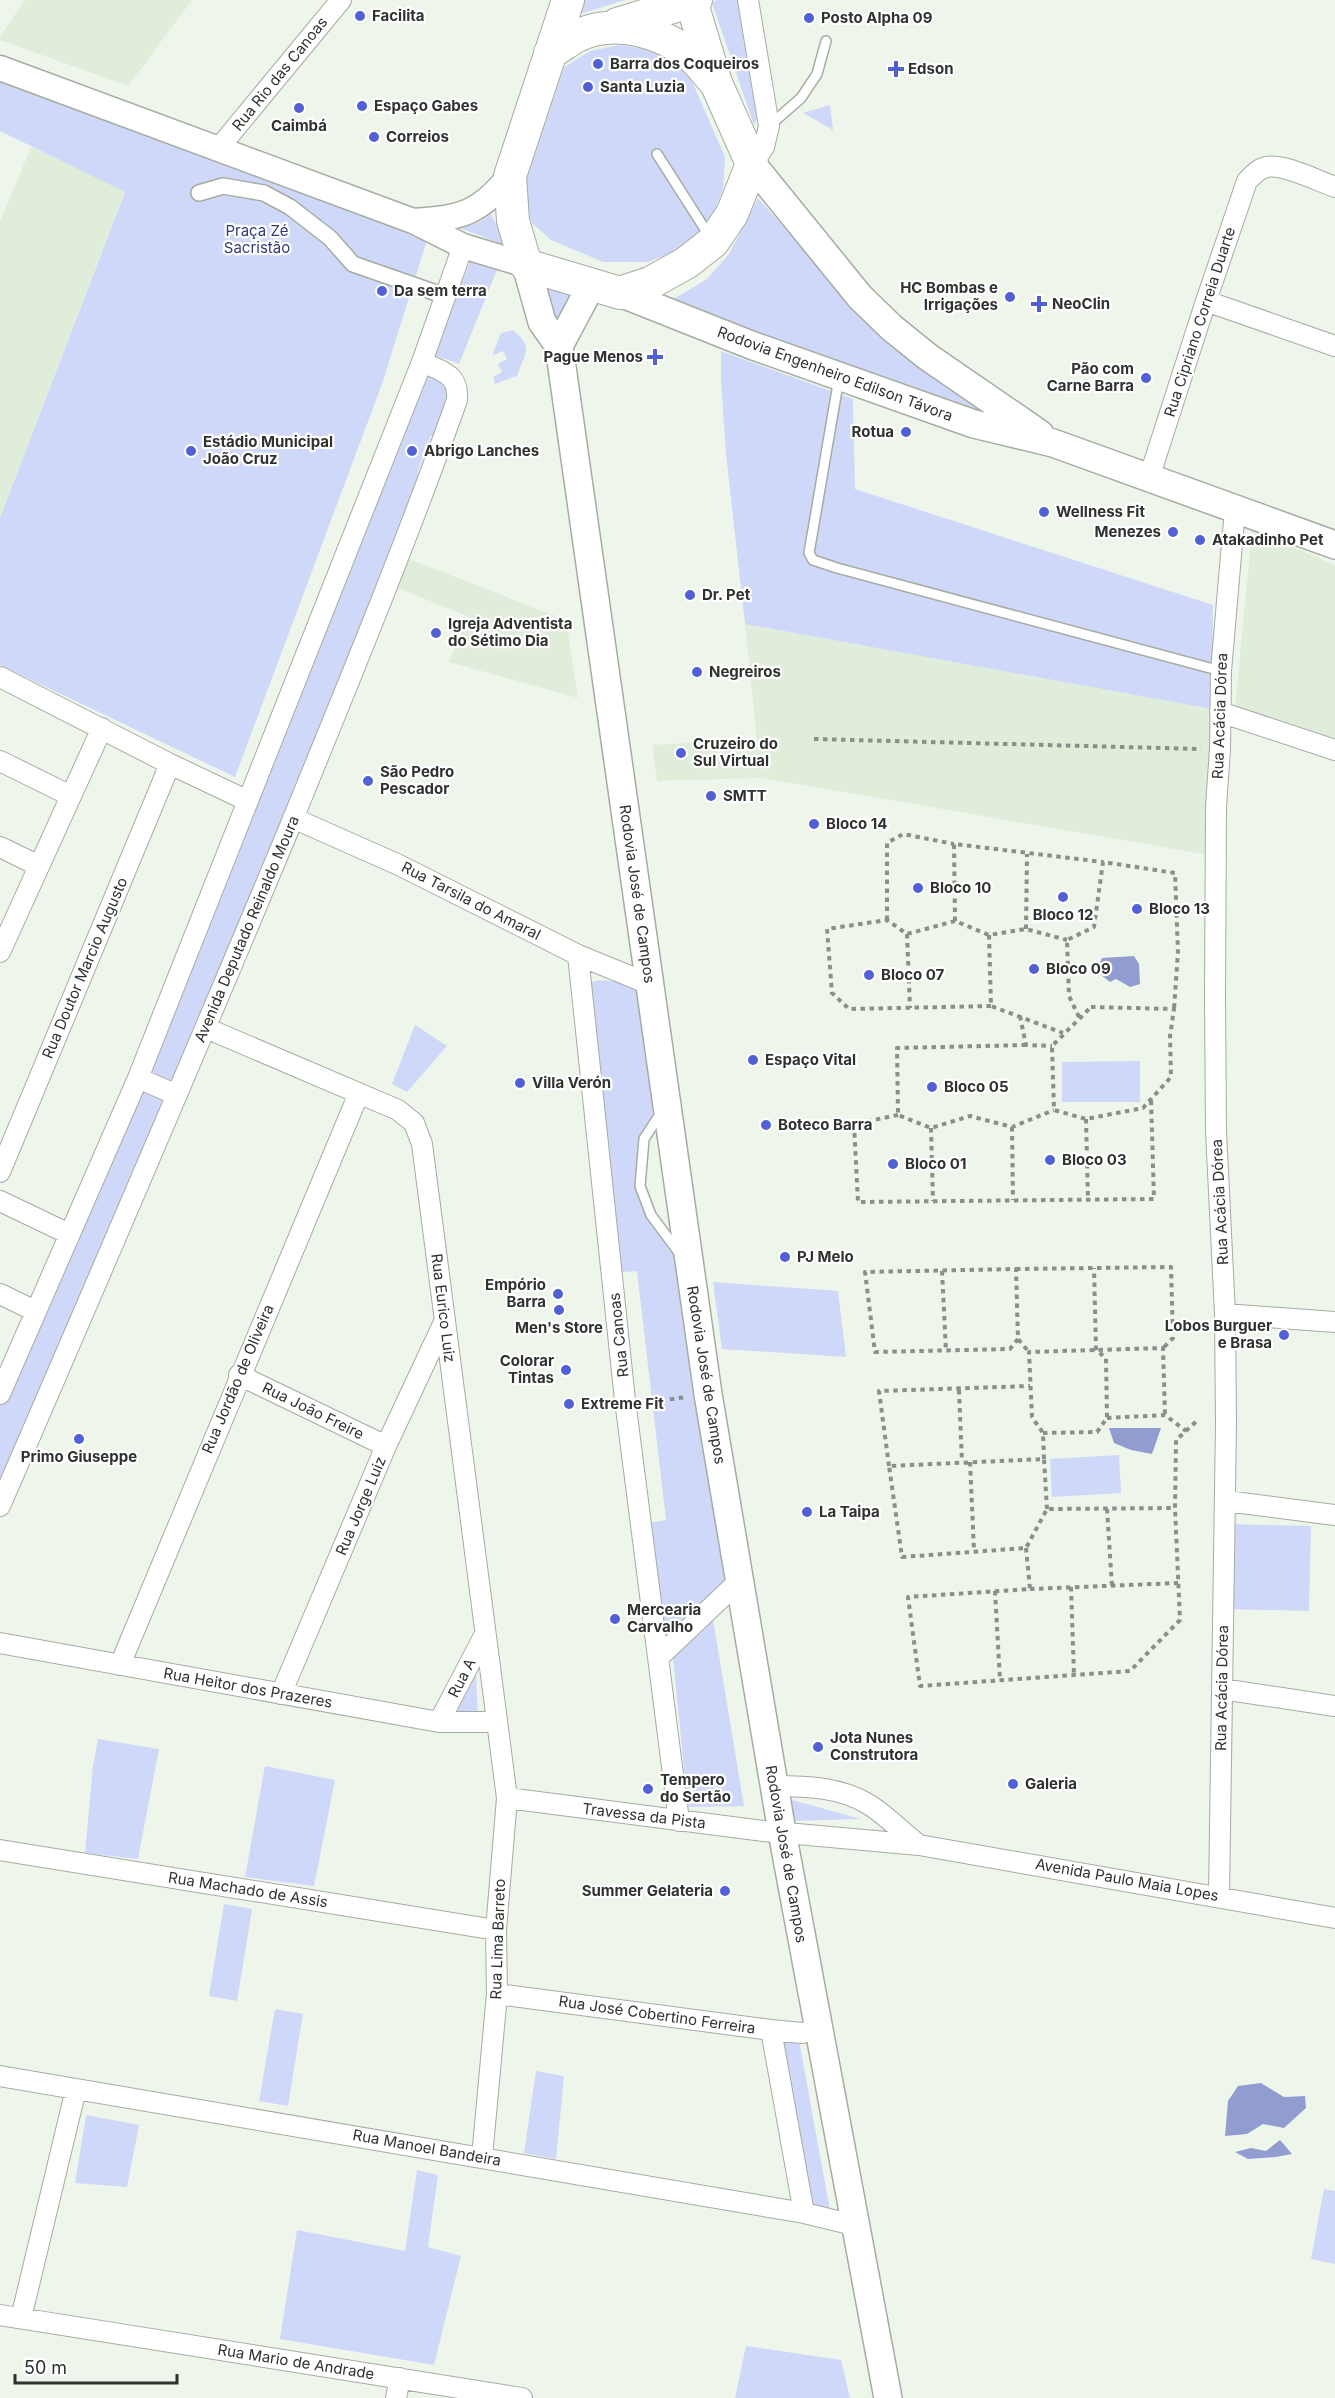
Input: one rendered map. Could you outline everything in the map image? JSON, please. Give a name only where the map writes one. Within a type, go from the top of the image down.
[{"type":"main road","name":"Rodovia José de Campos","points":[[568,0],[510,176],[513,221],[542,322],[559,346],[665,1107],[738,1582],[818,2030],[888,2398]]},
{"type":"main road","points":[[526,265],[606,289],[650,283],[698,255],[713,242],[732,214],[752,164],[716,82],[693,1],[579,35],[550,53]]},
{"type":"main road","points":[[607,27],[642,30],[665,39],[691,55],[716,82]]},
{"type":"main road","name":"Rodovia Engenheiro Edilson Távora","points":[[752,164],[860,297],[892,328],[928,357],[1053,443]]},
{"type":"main road","points":[[559,346],[606,289]]},
{"type":"main road","name":"Rodovia Engenheiro Edilson Távora","points":[[606,289],[752,345],[974,424],[1053,443],[1335,545]]},
{"type":"street","name":"Rua Rio das Canoas","points":[[218,149],[341,0]]},
{"type":"street","points":[[748,0],[769,126],[764,147],[752,164]]},
{"type":"street","points":[[0,68],[413,221],[463,246],[526,265]]},
{"type":"street","name":"Rua Cipriano Correia Duarte","points":[[1149,478],[1247,181],[1258,170],[1268,166],[1282,168],[1335,187]]},
{"type":"street","points":[[413,221],[467,213],[483,204],[510,176]]},
{"type":"street","points":[[199,193],[223,186],[264,193],[290,207],[322,232],[353,264],[445,296]]},
{"type":"street","points":[[2,1385],[138,1078],[422,362],[463,246]]},
{"type":"street","points":[[1206,301],[1335,346]]},
{"type":"street","name":"Avenida Deputado Reinaldo Moura","points":[[0,1506],[206,1028],[339,708],[429,479],[457,400],[458,387],[446,373],[422,362]]},
{"type":"street","name":"Rua Acácia Dórea","points":[[1219,1896],[1226,1501],[1225,1314],[1217,1176],[1215,996],[1221,671],[1235,509]]},
{"type":"street","points":[[0,677],[248,801]]},
{"type":"street","points":[[1220,712],[1335,750]]},
{"type":"street","points":[[2,941],[102,728]]},
{"type":"street","points":[[0,761],[71,796]]},
{"type":"street","name":"Rua Doutor Marcio Augusto","points":[[0,1172],[170,764]]},
{"type":"street","name":"Rua Tarsila do Amaral","points":[[293,818],[399,865],[578,955],[649,984]]},
{"type":"street","points":[[0,847],[39,866]]},
{"type":"street","name":"Rua Canoas","points":[[578,955],[625,1400],[679,1821]]},
{"type":"street","name":"Rua Eurico Luiz","points":[[206,1028],[398,1110],[414,1124],[422,1144],[497,1722]]},
{"type":"street","points":[[138,1078],[177,1095]]},
{"type":"street","name":"Rua Jordão de Oliveira","points":[[120,1665],[239,1375],[359,1093]]},
{"type":"street","points":[[0,1201],[69,1234]]},
{"type":"street","points":[[0,1294],[35,1311]]},
{"type":"street","points":[[1225,1314],[1335,1322]]},
{"type":"street","name":"Rua Jorge Luiz","points":[[281,1694],[386,1446],[445,1320]]},
{"type":"street","name":"Rua João Freire","points":[[239,1375],[386,1446]]},
{"type":"street","points":[[1226,1501],[1335,1515]]},
{"type":"street","points":[[659,1657],[738,1582]]},
{"type":"street","name":"Rua A","points":[[439,1722],[485,1634]]},
{"type":"street","name":"Rua Heitor dos Prazeres","points":[[0,1643],[439,1722],[497,1722]]},
{"type":"street","points":[[1222,1689],[1335,1706]]},
{"type":"street","name":"Rua Lima Barreto","points":[[482,2157],[496,1994],[496,1930],[507,1798],[497,1722]]},
{"type":"street","name":"Avenida Paulo Maia Lopes","points":[[774,1786],[807,1786],[840,1792],[868,1804],[919,1845]]},
{"type":"street","name":"Travessa da Pista","points":[[507,1798],[782,1832]]},
{"type":"street","name":"Avenida Paulo Maia Lopes","points":[[782,1832],[919,1845],[1335,1918]]},
{"type":"street","name":"Rua Machado de Assis","points":[[0,1850],[496,1930]]},
{"type":"street","name":"Rua José Cobertino Ferreira","points":[[496,1994],[771,2030],[802,2032],[818,2030]]},
{"type":"street","points":[[771,2030],[804,2213]]},
{"type":"street","name":"Rua Manoel Bandeira","points":[[0,2076],[804,2213],[854,2225]]},
{"type":"street","points":[[21,2318],[76,2089]]},
{"type":"street","name":"Rua Mario de Andrade","points":[[0,2315],[522,2398]]},
{"type":"street","points":[[396,2398],[400,2378]]},
{"type":"lane","points":[[769,126],[801,98],[817,74],[826,41]]},
{"type":"lane","points":[[657,154],[713,242]]},
{"type":"lane","points":[[839,376],[809,553],[813,560],[1221,671]]},
{"type":"lane","points":[[665,1107],[644,1139],[640,1186],[651,1215],[690,1268]]},
{"type":"path","points":[[814,739],[1211,750]]},
{"type":"path","points":[[887,920],[887,843],[903,834],[954,844],[1175,873],[1178,952],[1170,1036],[1171,1077],[1151,1099],[1143,1108],[1086,1119],[1054,1110],[1012,1127],[970,1116],[931,1128],[898,1115],[854,1124],[858,1202],[1154,1199],[1151,1099]]},
{"type":"path","points":[[954,844],[955,921]]},
{"type":"path","points":[[1026,929],[1027,854]]},
{"type":"path","points":[[907,934],[955,921],[989,935],[1026,929],[1067,940],[1094,927],[1103,862]]},
{"type":"path","points":[[907,934],[887,920],[827,929],[832,993],[849,1009],[991,1006],[1063,1033]]},
{"type":"path","points":[[907,934],[910,1008]]},
{"type":"path","points":[[989,935],[991,1006]]},
{"type":"path","points":[[1067,940],[1069,996],[1079,1017]]},
{"type":"path","points":[[1054,1110],[1052,1046],[1091,1007],[1174,1010]]},
{"type":"path","points":[[1020,1016],[1026,1045]]},
{"type":"path","points":[[898,1115],[897,1048],[1052,1046]]},
{"type":"path","points":[[1086,1119],[1088,1200]]},
{"type":"path","points":[[1012,1127],[1013,1200]]},
{"type":"path","points":[[931,1128],[933,1201]]},
{"type":"path","points":[[1018,1339],[1010,1349],[875,1352],[865,1272],[1171,1267],[1173,1338],[1163,1348],[1029,1352]]},
{"type":"path","points":[[1044,1433],[1097,1432],[1107,1418],[1106,1358],[1096,1350],[1094,1268]]},
{"type":"path","points":[[1016,1269],[1018,1339],[1029,1352],[1032,1417],[1044,1433],[1047,1509],[1026,1548],[1030,1589]]},
{"type":"path","points":[[942,1271],[946,1351]]},
{"type":"path","points":[[1163,1348],[1165,1415]]},
{"type":"path","points":[[1026,1548],[902,1557],[879,1391],[1030,1386]]},
{"type":"path","points":[[959,1390],[962,1462]]},
{"type":"path","points":[[652,1402],[708,1394]]},
{"type":"path","points":[[1107,1418],[1165,1415],[1186,1431]]},
{"type":"path","points":[[1178,1582],[908,1597],[920,1686],[1130,1671],[1180,1620],[1175,1508],[1176,1440],[1198,1420]]},
{"type":"path","points":[[889,1466],[1044,1459]]},
{"type":"path","points":[[970,1462],[974,1551]]},
{"type":"path","points":[[1047,1509],[1175,1508]]},
{"type":"path","points":[[1107,1509],[1112,1586]]},
{"type":"path","points":[[1071,1587],[1074,1675]]},
{"type":"path","points":[[995,1591],[1000,1680]]},
{"type":"shaded area","points":[[25,0],[192,0],[128,86],[0,40],[0,36]]},
{"type":"shaded area","points":[[31,147],[125,191],[0,518],[0,222]]},
{"type":"shaded area","points":[[1252,530],[1335,565],[1335,742],[1235,708]]},
{"type":"shaded area","points":[[399,555],[566,620],[578,698],[449,662],[467,616],[388,584]]},
{"type":"shaded area","name":"Negreiros","points":[[745,624],[1212,709],[1209,855],[762,778],[657,781],[652,745],[757,739]]},
{"type":"shaded area","points":[[1134,956],[1139,964],[1140,984],[1130,987],[1116,979],[1110,982],[1096,971],[1102,958]]},
{"type":"shaded area","points":[[1109,1428],[1161,1428],[1152,1454],[1131,1450],[1114,1443]]},
{"type":"shaded area","points":[[1261,2083],[1284,2097],[1305,2096],[1306,2108],[1284,2128],[1263,2124],[1247,2134],[1225,2136],[1228,2101],[1238,2086]]},
{"type":"shaded area","points":[[1280,2140],[1292,2154],[1248,2159],[1235,2152],[1251,2148],[1266,2151]]},
{"type":"green space","points":[[583,0],[625,0],[577,15]]},
{"type":"green space","points":[[716,0],[739,0],[757,118],[754,125],[712,3]]},
{"type":"green space","points":[[619,45],[651,50],[680,66],[691,79],[725,157],[723,189],[711,219],[694,237],[675,251],[648,262],[603,262],[551,240],[532,223],[527,208],[525,177],[564,67],[590,51]]},
{"type":"green space","name":"Estádio Municipal João Cruz","points":[[0,76],[427,240],[382,384],[235,777],[0,665],[0,518],[125,192],[0,131]]},
{"type":"green space","points":[[830,105],[833,130],[803,113]]},
{"type":"green space","points":[[758,198],[875,331],[939,380],[993,413],[988,423],[672,300],[707,279],[729,254]]},
{"type":"green space","points":[[491,214],[498,228],[516,249],[449,224],[471,225]]},
{"type":"green space","points":[[470,261],[497,270],[459,364],[434,355]]},
{"type":"green space","points":[[544,280],[575,289],[557,333]]},
{"type":"green space","points":[[513,330],[526,346],[525,356],[517,376],[495,384],[493,377],[502,372],[498,364],[507,359],[503,351],[492,356],[501,333]]},
{"type":"green space","points":[[721,351],[853,399],[855,489],[1213,605],[1212,709],[745,624],[726,454]]},
{"type":"green space","points":[[422,362],[454,379],[442,440],[431,436],[417,474],[429,479],[0,1506],[0,1393]]},
{"type":"green space","points":[[599,980],[649,984],[665,1107],[644,1139],[640,1186],[651,1215],[690,1268],[738,1582],[659,1657],[642,1524],[666,1520],[637,1271],[612,1273],[589,983]]},
{"type":"green space","points":[[415,1025],[447,1046],[407,1092],[392,1084]]},
{"type":"green space","points":[[1140,1061],[1140,1102],[1062,1102],[1062,1062]]},
{"type":"green space","points":[[713,1282],[838,1291],[846,1357],[722,1349]]},
{"type":"green space","points":[[1119,1455],[1121,1493],[1052,1497],[1050,1459]]},
{"type":"green space","points":[[1224,1524],[1311,1526],[1309,1611],[1223,1609]]},
{"type":"green space","points":[[713,1619],[744,1806],[688,1807],[673,1658]]},
{"type":"green space","points":[[475,1654],[478,1717],[450,1711]]},
{"type":"green space","points":[[98,1739],[159,1749],[138,1859],[85,1853],[93,1766]]},
{"type":"green space","points":[[265,1766],[335,1780],[314,1886],[245,1877]]},
{"type":"green space","points":[[792,1800],[861,1819],[794,1821]]},
{"type":"green space","points":[[224,1904],[252,1909],[237,2001],[209,1996]]},
{"type":"green space","points":[[275,2009],[303,2014],[288,2106],[259,2101]]},
{"type":"green space","points":[[782,2037],[799,2040],[830,2210],[812,2206]]},
{"type":"green space","points":[[536,2071],[564,2076],[556,2159],[524,2153]]},
{"type":"green space","points":[[86,2115],[139,2125],[127,2187],[75,2183]]},
{"type":"green space","points":[[417,2170],[438,2175],[428,2247],[461,2256],[434,2365],[280,2339],[297,2230],[405,2251]]},
{"type":"green space","points":[[1324,2189],[1335,2191],[1335,2264],[1311,2259]]},
{"type":"green space","points":[[746,2346],[841,2360],[850,2398],[735,2398]]},
{"type":"place","name":"Facilita","points":[[360,16]]},
{"type":"place","name":"Posto Alpha 09","points":[[809,18]]},
{"type":"place","name":"Barra dos Coqueiros","points":[[598,64]]},
{"type":"place","name":"Edson","points":[[896,69]]},
{"type":"place","name":"Santa Luzia","points":[[588,87]]},
{"type":"place","name":"Espaço Gabes","points":[[362,106]]},
{"type":"place","name":"Caimbá","points":[[299,108]]},
{"type":"place","name":"Correios","points":[[374,137]]},
{"type":"place","name":"Da sem terra","points":[[382,291]]},
{"type":"place","name":"HC Bombas e Irrigações","points":[[1010,297]]},
{"type":"place","name":"NeoClin","points":[[1039,304]]},
{"type":"place","name":"Pague Menos","points":[[655,357]]},
{"type":"place","name":"Pão com Carne Barra","points":[[1146,378]]},
{"type":"place","name":"Rotua","points":[[906,432]]},
{"type":"place","name":"Estádio Municipal João Cruz","points":[[191,451]]},
{"type":"place","name":"Abrigo Lanches","points":[[412,451]]},
{"type":"place","name":"Wellness Fit","points":[[1044,512]]},
{"type":"place","name":"Menezes","points":[[1173,532]]},
{"type":"place","name":"Atakadinho Pet","points":[[1200,540]]},
{"type":"place","name":"Dr. Pet","points":[[690,595]]},
{"type":"place","name":"Igreja Adventista do Sétimo Dia","points":[[436,633]]},
{"type":"place","name":"Negreiros","points":[[697,672]]},
{"type":"place","name":"Cruzeiro do Sul Virtual","points":[[681,753]]},
{"type":"place","name":"São Pedro Pescador","points":[[368,781]]},
{"type":"place","name":"SMTT","points":[[711,796]]},
{"type":"place","name":"Bloco 14","points":[[814,824]]},
{"type":"place","name":"Bloco 10","points":[[918,888]]},
{"type":"place","name":"Bloco 12","points":[[1063,897]]},
{"type":"place","name":"Bloco 13","points":[[1137,909]]},
{"type":"place","name":"Bloco 09","points":[[1034,969]]},
{"type":"place","name":"Bloco 07","points":[[869,975]]},
{"type":"place","name":"Espaço Vital","points":[[753,1060]]},
{"type":"place","name":"Villa Verón","points":[[520,1083]]},
{"type":"place","name":"Bloco 05","points":[[932,1087]]},
{"type":"place","name":"Boteco Barra","points":[[766,1125]]},
{"type":"place","name":"Bloco 03","points":[[1050,1160]]},
{"type":"place","name":"Bloco 01","points":[[893,1164]]},
{"type":"place","name":"PJ Melo","points":[[785,1257]]},
{"type":"place","name":"Empório Barra","points":[[558,1294]]},
{"type":"place","name":"Men's Store","points":[[559,1310]]},
{"type":"place","name":"Lobos Burguer e Brasa","points":[[1284,1335]]},
{"type":"place","name":"Colorar Tintas","points":[[566,1370]]},
{"type":"place","name":"Extreme Fit","points":[[569,1404]]},
{"type":"place","name":"Primo Giuseppe","points":[[79,1439]]},
{"type":"place","name":"La Taipa","points":[[807,1512]]},
{"type":"place","name":"Mercearia Carvalho","points":[[615,1619]]},
{"type":"place","name":"Jota Nunes Construtora","points":[[818,1747]]},
{"type":"place","name":"Galeria","points":[[1013,1784]]},
{"type":"place","name":"Tempero do Sertão","points":[[648,1789]]},
{"type":"place","name":"Summer Gelateria","points":[[725,1891]]},
{"type":"park label","name":"Praça Zé Sacristão","points":[[257,240]]}]
